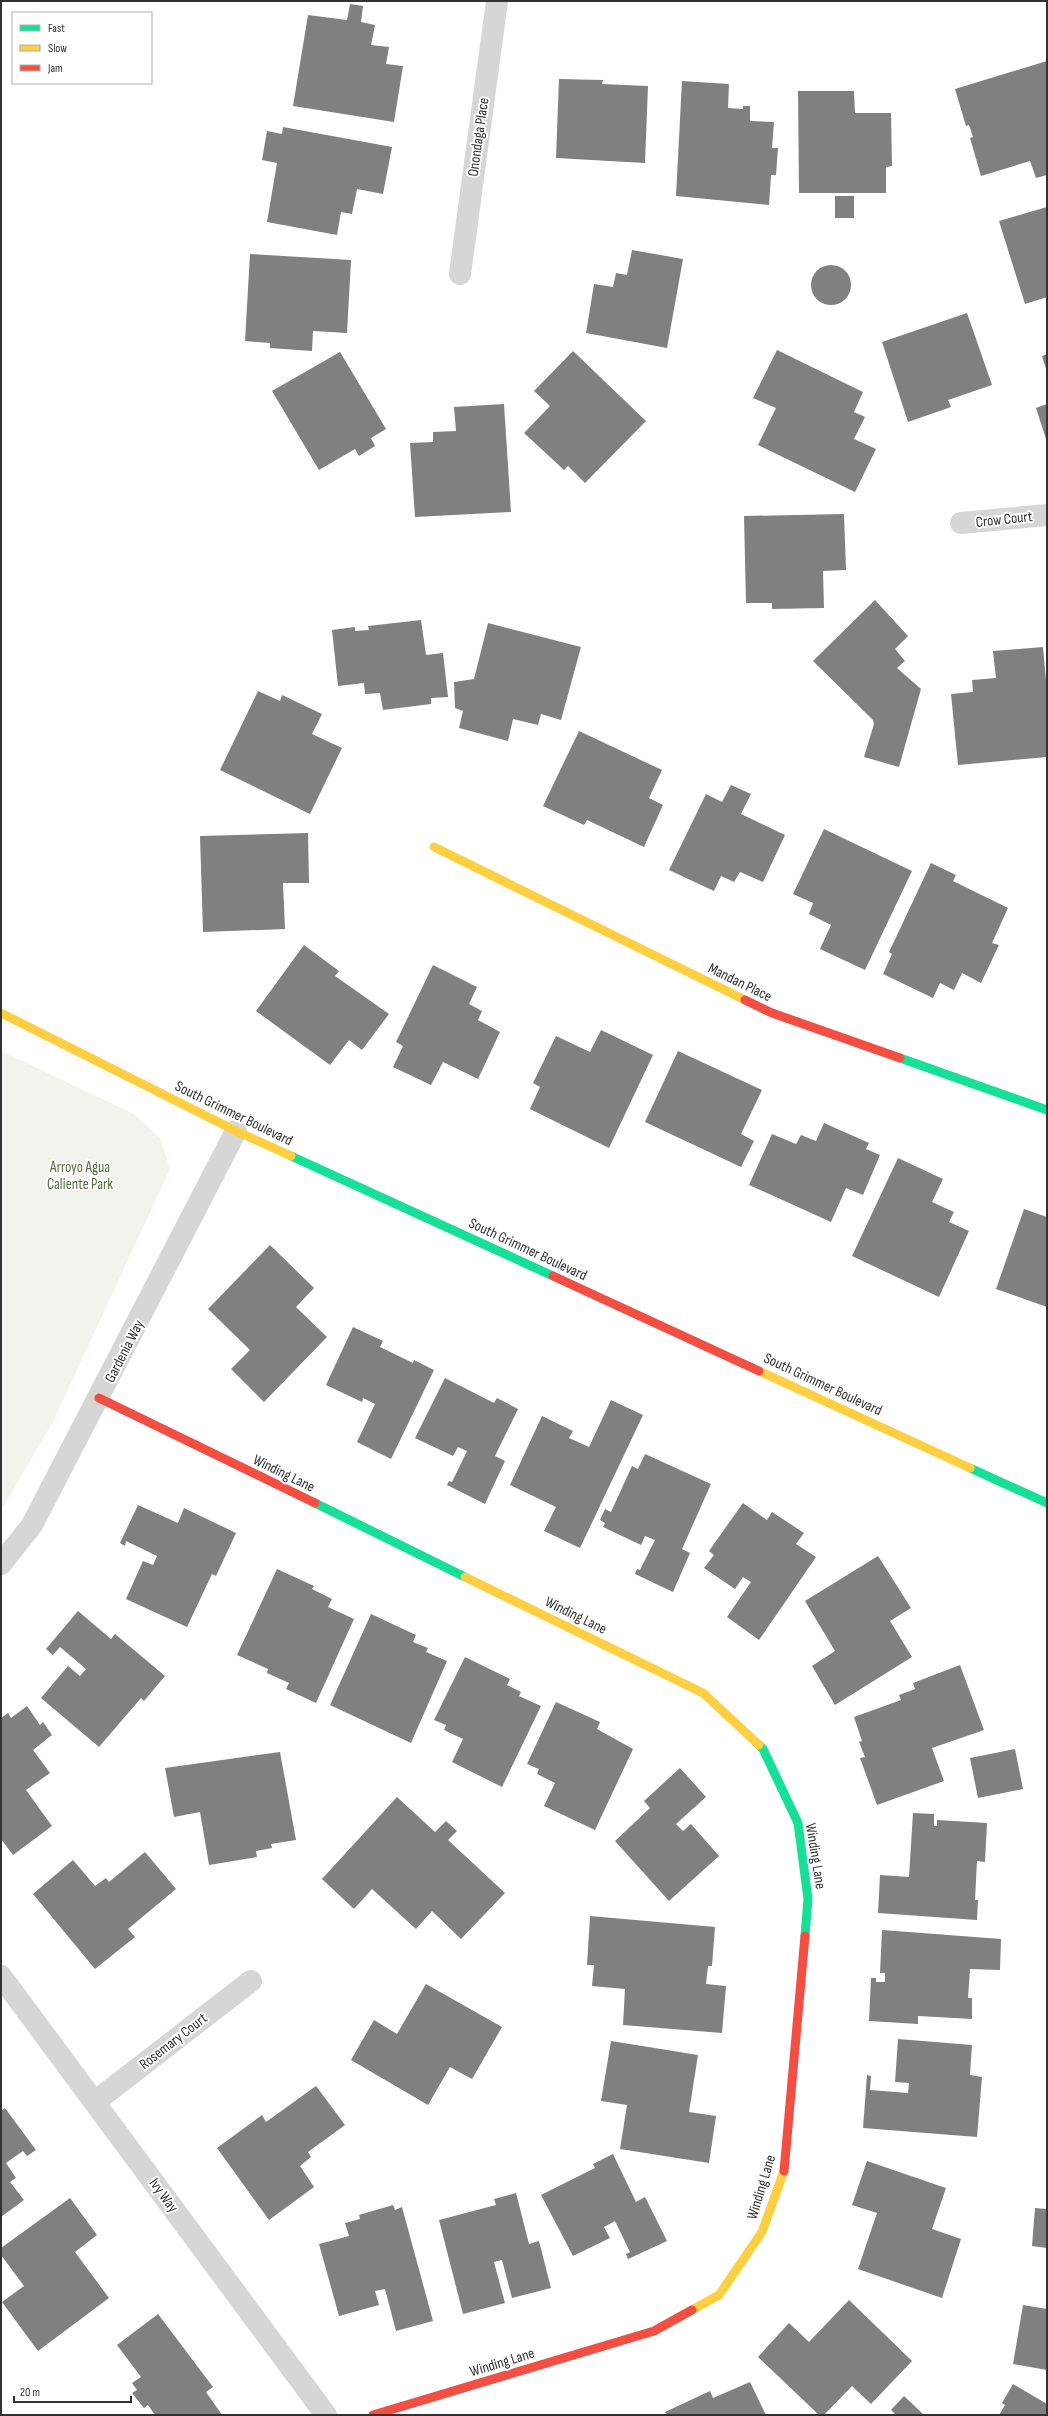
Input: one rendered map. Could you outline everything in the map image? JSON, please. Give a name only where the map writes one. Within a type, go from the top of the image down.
[{"type":"street","name":"Onondaga Place","points":[[460,274],[497,1]]},
{"type":"street","name":"Crow Court","points":[[961,524],[1047,515]]},
{"type":"street","name":"Mandan Place","points":[[434,847],[772,1013],[1047,1110]]},
{"type":"street","name":"South Grimmer Boulevard","points":[[1,1013],[236,1131],[1047,1503]]},
{"type":"street","name":"Gardenia Way","points":[[1,1564],[32,1525],[236,1131]]},
{"type":"street","name":"Winding Lane","points":[[99,1398],[703,1693],[763,1749],[798,1823],[808,1899],[785,2167],[762,2232],[719,2295],[654,2331],[373,2415]]},
{"type":"street","name":"Ivy Way","points":[[1,1976],[96,2101],[326,2415]]},
{"type":"street","name":"Rosemary Court","points":[[96,2101],[251,1981]]},
{"type":"green space","name":"Arroyo Agua Caliente Park","points":[[1,1051],[134,1114],[160,1138],[170,1169],[54,1420],[1,1511]]},
{"type":"building","points":[[350,4],[363,6],[361,22],[375,25],[371,45],[389,47],[386,64],[403,66],[394,122],[293,106],[308,15],[347,20]]},
{"type":"building","points":[[1047,61],[1047,175],[1036,178],[1030,161],[981,176],[970,138],[973,137],[969,125],[966,126],[955,89]]},
{"type":"building","points":[[559,79],[603,80],[602,84],[648,86],[645,163],[556,158]]},
{"type":"building","points":[[682,81],[729,84],[728,108],[743,109],[743,106],[750,106],[750,121],[774,122],[772,148],[778,148],[776,175],[771,175],[769,205],[676,196]]},
{"type":"building","points":[[798,91],[854,91],[855,113],[891,113],[892,166],[886,167],[886,193],[799,193]]},
{"type":"building","points":[[283,127],[392,147],[383,194],[357,189],[352,214],[341,212],[337,235],[267,222],[277,163],[262,160],[267,131],[282,134]]},
{"type":"building","points":[[835,196],[854,196],[854,218],[835,218]]},
{"type":"building","points":[[1047,207],[1047,297],[1025,304],[999,221]]},
{"type":"building","points":[[632,250],[683,259],[667,348],[586,333],[594,284],[613,287],[616,273],[627,275]]},
{"type":"building","points":[[250,254],[351,260],[347,333],[313,331],[312,351],[270,348],[270,343],[245,341]]},
{"type":"building","points":[[831,265],[839,267],[845,271],[849,277],[851,285],[849,293],[845,299],[839,303],[831,305],[823,303],[817,299],[813,293],[811,285],[813,277],[817,271],[823,267]]},
{"type":"building","points":[[967,313],[992,385],[948,400],[951,407],[908,422],[882,342]]},
{"type":"building","points":[[777,350],[863,392],[854,412],[865,417],[854,439],[876,449],[855,492],[758,445],[776,408],[753,398]]},
{"type":"building","points":[[573,351],[646,421],[585,483],[568,466],[564,470],[524,433],[550,406],[534,391]]},
{"type":"building","points":[[340,352],[386,429],[371,438],[375,446],[359,456],[355,449],[319,470],[272,391]]},
{"type":"building","points":[[1047,354],[1047,372],[1042,356]]},
{"type":"building","points":[[504,404],[511,512],[415,517],[410,443],[433,442],[433,432],[456,431],[454,407]]},
{"type":"building","points":[[1047,404],[1047,442],[1036,408]]},
{"type":"building","points":[[844,514],[846,570],[823,571],[824,608],[772,609],[772,603],[746,603],[744,516]]},
{"type":"building","points":[[875,600],[908,636],[895,649],[905,661],[897,668],[921,689],[899,767],[864,757],[874,724],[873,720],[813,661]]},
{"type":"building","points":[[421,620],[426,655],[443,653],[448,697],[431,698],[431,704],[383,710],[380,693],[365,694],[364,683],[338,686],[332,630],[355,627],[355,631],[369,630],[368,626]]},
{"type":"building","points":[[488,623],[581,647],[561,720],[541,714],[538,725],[513,719],[508,741],[459,728],[463,711],[455,708],[454,682],[474,679]]},
{"type":"building","points":[[1043,647],[1047,692],[1047,757],[958,765],[951,694],[973,692],[972,680],[996,678],[993,651]]},
{"type":"building","points":[[258,691],[280,701],[282,695],[322,714],[312,734],[342,748],[310,814],[220,770]]},
{"type":"building","points":[[579,731],[662,770],[649,798],[663,805],[644,847],[587,820],[584,825],[543,806]]},
{"type":"building","points":[[731,785],[751,794],[741,814],[785,835],[763,882],[740,872],[734,882],[721,876],[714,891],[669,870],[706,794],[722,802]]},
{"type":"building","points":[[824,829],[912,871],[865,970],[820,949],[831,925],[809,914],[813,903],[793,894]]},
{"type":"building","points":[[308,833],[309,883],[283,883],[285,929],[203,932],[200,836]]},
{"type":"building","points":[[931,863],[956,875],[953,881],[1008,908],[992,943],[999,945],[981,983],[962,973],[954,990],[940,983],[933,998],[883,974],[892,954],[889,952]]},
{"type":"building","points":[[304,945],[339,971],[335,976],[389,1014],[362,1050],[349,1040],[330,1065],[256,1011]]},
{"type":"building","points":[[433,965],[477,987],[469,1004],[482,1011],[478,1020],[500,1032],[478,1079],[443,1062],[431,1085],[393,1067],[403,1046],[396,1042]]},
{"type":"building","points":[[601,1030],[653,1055],[609,1148],[530,1109],[540,1087],[533,1083],[556,1036],[590,1052]]},
{"type":"building","points":[[678,1051],[762,1090],[741,1134],[754,1141],[741,1167],[645,1122]]},
{"type":"building","points":[[824,1123],[869,1143],[866,1149],[880,1155],[863,1195],[846,1188],[831,1222],[749,1185],[772,1134],[796,1144],[801,1135],[816,1141]]},
{"type":"building","points":[[898,1158],[943,1179],[932,1202],[954,1212],[949,1222],[969,1231],[939,1297],[852,1256]]},
{"type":"building","points":[[1024,1209],[1047,1217],[1047,1307],[996,1289]]},
{"type":"building","points":[[270,1245],[314,1288],[296,1307],[327,1337],[264,1402],[231,1369],[250,1350],[208,1309]]},
{"type":"building","points":[[353,1327],[383,1341],[380,1347],[413,1363],[414,1360],[434,1370],[391,1459],[357,1442],[375,1404],[363,1398],[362,1402],[326,1385]]},
{"type":"building","points":[[445,1378],[494,1403],[497,1398],[518,1409],[495,1456],[505,1461],[485,1504],[447,1485],[449,1481],[452,1482],[467,1451],[458,1447],[453,1456],[415,1438]]},
{"type":"building","points":[[611,1400],[643,1415],[580,1548],[544,1531],[556,1507],[510,1485],[542,1416],[573,1431],[569,1438],[589,1447]]},
{"type":"building","points":[[645,1454],[711,1484],[682,1549],[690,1553],[673,1592],[635,1574],[637,1569],[640,1570],[655,1540],[645,1536],[641,1545],[603,1527],[605,1523],[600,1520],[605,1509],[611,1512],[632,1466],[638,1469]]},
{"type":"building","points":[[743,1503],[767,1520],[772,1512],[804,1533],[796,1544],[816,1557],[759,1640],[727,1617],[751,1582],[743,1577],[735,1589],[704,1568],[714,1555],[709,1551]]},
{"type":"building","points":[[138,1505],[178,1523],[184,1508],[236,1533],[216,1576],[212,1574],[187,1627],[126,1599],[143,1561],[153,1565],[157,1556],[126,1541],[125,1546],[120,1543]]},
{"type":"building","points":[[878,1556],[911,1608],[890,1621],[912,1657],[835,1705],[812,1666],[835,1651],[805,1601]]},
{"type":"building","points":[[277,1569],[314,1586],[312,1589],[332,1599],[328,1607],[354,1619],[316,1703],[286,1689],[289,1683],[267,1673],[268,1669],[237,1655]]},
{"type":"building","points":[[78,1611],[111,1639],[115,1634],[165,1676],[144,1701],[141,1698],[99,1747],[41,1698],[68,1666],[80,1676],[86,1669],[60,1647],[53,1655],[46,1649]]},
{"type":"building","points":[[371,1614],[416,1635],[413,1642],[428,1648],[426,1652],[447,1661],[411,1743],[330,1705]]},
{"type":"building","points":[[465,1657],[510,1679],[507,1685],[521,1692],[519,1696],[541,1706],[502,1787],[452,1762],[463,1739],[444,1730],[446,1725],[434,1720]]},
{"type":"building","points":[[960,1665],[984,1730],[932,1748],[944,1781],[877,1805],[860,1758],[865,1757],[859,1742],[862,1741],[854,1717],[901,1700],[899,1695],[915,1689],[913,1683]]},
{"type":"building","points":[[556,1702],[600,1722],[597,1729],[633,1749],[595,1830],[544,1806],[555,1783],[537,1774],[539,1769],[527,1764]]},
{"type":"building","points":[[27,1706],[40,1725],[43,1722],[52,1735],[33,1750],[50,1773],[26,1790],[52,1826],[13,1855],[1,1839],[1,1718],[8,1713],[11,1718]]},
{"type":"building","points":[[1015,1749],[1023,1789],[978,1798],[970,1758]]},
{"type":"building","points":[[280,1752],[296,1840],[271,1844],[272,1848],[256,1851],[257,1857],[209,1865],[200,1812],[174,1817],[165,1768]]},
{"type":"building","points":[[680,1768],[706,1797],[676,1824],[683,1831],[691,1824],[719,1856],[669,1901],[615,1841],[650,1808],[644,1801]]},
{"type":"building","points":[[397,1797],[435,1832],[446,1821],[457,1831],[448,1840],[505,1893],[461,1939],[432,1911],[416,1929],[372,1889],[354,1909],[322,1879]]},
{"type":"building","points":[[913,1813],[934,1814],[934,1826],[937,1826],[937,1820],[987,1823],[985,1862],[977,1861],[975,1900],[978,1900],[977,1920],[878,1913],[880,1875],[909,1877]]},
{"type":"building","points":[[145,1852],[176,1889],[128,1929],[135,1937],[95,1969],[33,1894],[73,1860],[95,1886],[106,1878],[109,1882]]},
{"type":"building","points":[[590,1916],[715,1927],[712,1966],[708,1966],[706,1984],[726,1986],[722,2033],[623,2025],[625,1989],[592,1986],[594,1965],[587,1965]]},
{"type":"building","points":[[882,1930],[1001,1939],[1000,1970],[970,1969],[968,1998],[972,1998],[972,2019],[918,2016],[918,2024],[869,2021],[871,1978],[876,1978],[876,1982],[885,1982],[885,1973],[880,1973]]},
{"type":"building","points":[[426,1984],[502,2027],[472,2079],[450,2067],[428,2105],[351,2060],[374,2020],[397,2034]]},
{"type":"building","points":[[898,2039],[972,2045],[970,2075],[982,2077],[977,2137],[863,2128],[867,2075],[871,2076],[870,2090],[908,2093],[909,2083],[895,2082]]},
{"type":"building","points":[[611,2041],[698,2055],[689,2112],[716,2116],[709,2163],[620,2149],[627,2105],[601,2101]]},
{"type":"building","points":[[316,2086],[345,2125],[308,2152],[311,2157],[300,2166],[314,2187],[269,2220],[217,2148],[262,2115],[266,2122]]},
{"type":"building","points":[[5,2108],[36,2150],[27,2156],[23,2151],[6,2163],[16,2178],[10,2182],[24,2200],[1,2217],[1,2111]]},
{"type":"building","points":[[613,2154],[636,2202],[645,2197],[667,2241],[628,2259],[626,2254],[630,2252],[615,2221],[604,2227],[610,2238],[573,2256],[541,2195],[595,2168],[593,2164]]},
{"type":"building","points":[[867,2161],[946,2188],[932,2229],[961,2239],[942,2298],[858,2269],[877,2213],[852,2205]]},
{"type":"building","points":[[516,2193],[529,2244],[539,2241],[551,2288],[512,2298],[502,2260],[494,2262],[505,2303],[463,2314],[439,2220],[496,2205],[494,2199]]},
{"type":"building","points":[[70,2198],[97,2235],[75,2252],[109,2298],[38,2351],[2,2302],[24,2286],[1,2255],[1,2248]]},
{"type":"building","points":[[393,2205],[395,2210],[402,2207],[433,2321],[396,2331],[385,2289],[375,2291],[379,2305],[339,2316],[319,2244],[349,2236],[345,2223],[360,2219],[359,2215]]},
{"type":"building","points":[[1035,2208],[1047,2209],[1047,2248],[1032,2246]]},
{"type":"building","points":[[849,2300],[912,2361],[871,2404],[852,2386],[824,2415],[819,2415],[758,2357],[789,2323],[809,2342]]},
{"type":"building","points":[[1023,2305],[1047,2309],[1047,2370],[1013,2364]]},
{"type":"building","points":[[158,2314],[213,2387],[206,2392],[222,2415],[155,2415],[148,2405],[144,2408],[132,2393],[137,2390],[132,2383],[141,2377],[117,2345]]},
{"type":"building","points":[[750,2382],[766,2415],[667,2415],[665,2412],[710,2391],[713,2398]]},
{"type":"building","points":[[1013,2384],[1047,2404],[1047,2415],[999,2415],[1005,2405],[1002,2403]]},
{"type":"building","points":[[904,2396],[924,2415],[896,2415],[891,2410]]},
{"type":"traffic: fast","points":[[900,1058],[1047,1110]]},
{"type":"traffic: fast","points":[[291,1156],[553,1276]]},
{"type":"traffic: fast","points":[[970,1468],[1047,1503]]},
{"type":"traffic: fast","points":[[315,1503],[465,1577]]},
{"type":"traffic: fast","points":[[759,1745],[763,1749],[798,1823],[808,1899],[805,1936]]},
{"type":"traffic: slow","points":[[434,847],[745,1000]]},
{"type":"traffic: slow","points":[[1,1013],[236,1131],[291,1156]]},
{"type":"traffic: slow","points":[[759,1371],[970,1468]]},
{"type":"traffic: slow","points":[[465,1577],[703,1693],[759,1745]]},
{"type":"traffic: slow","points":[[692,2310],[719,2295],[762,2232],[784,2171]]},
{"type":"traffic: jam","points":[[745,1000],[772,1013],[900,1058]]},
{"type":"traffic: jam","points":[[553,1276],[759,1371]]},
{"type":"traffic: jam","points":[[99,1398],[315,1503]]},
{"type":"traffic: jam","points":[[784,2171],[805,1936]]},
{"type":"traffic: jam","points":[[373,2415],[654,2331],[692,2310]]}]
